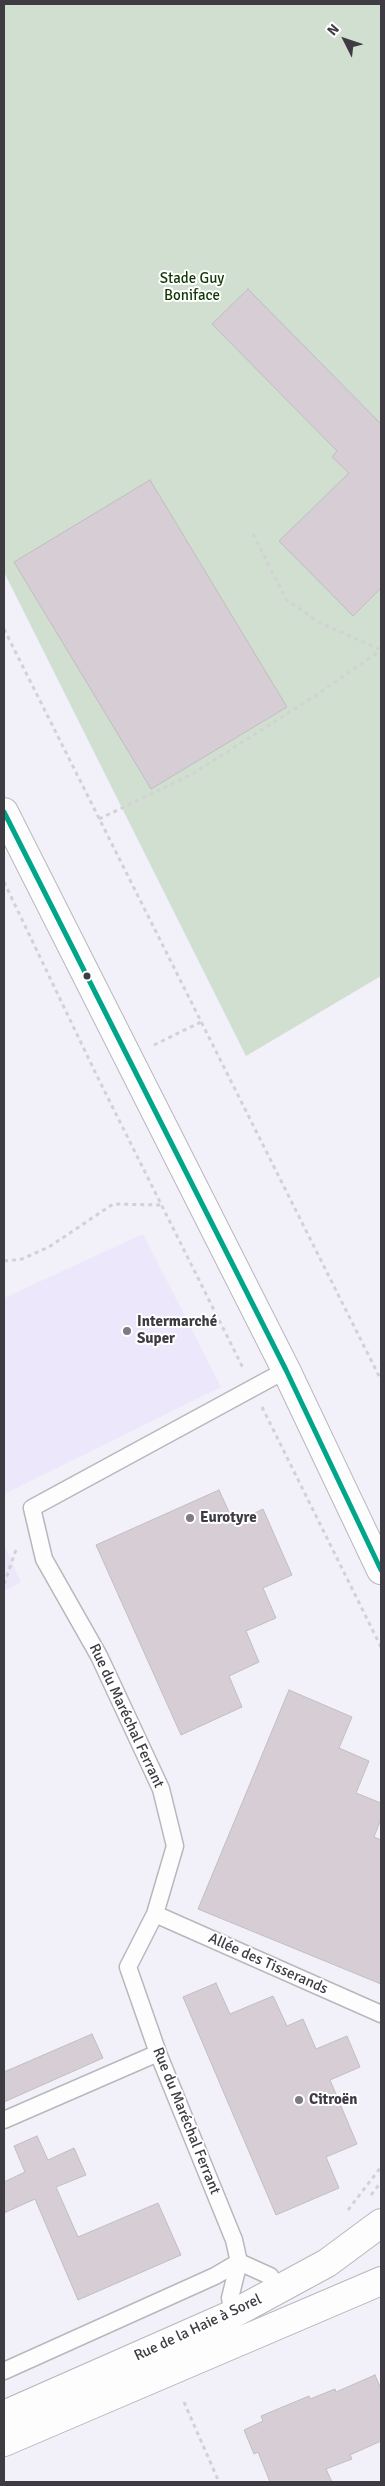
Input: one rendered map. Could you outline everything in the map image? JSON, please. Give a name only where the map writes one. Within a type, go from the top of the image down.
[{"type":"street","points":[[4,812],[286,1370],[381,1570]]},
{"type":"street","name":"Rue de la Haie à Sorel","points":[[4,2415],[233,2314],[280,2290],[326,2263],[381,2223]]},
{"type":"street","name":"Rue de la Haie à Sorel","points":[[4,2442],[381,2281]]},
{"type":"lane","name":"Rue du Maréchal Ferrant","points":[[233,2314],[230,2298],[239,2262],[234,2240],[158,2053],[128,1967],[155,1914],[175,1846],[161,1789],[99,1656],[44,1559],[32,1508],[286,1370]]},
{"type":"lane","name":"Allée des Tisserands","points":[[155,1914],[381,2014]]},
{"type":"lane","points":[[4,2120],[158,2053]]},
{"type":"lane","points":[[4,2371],[155,2301],[214,2276],[239,2262],[270,2276],[280,2290]]},
{"type":"path","points":[[254,534],[286,599],[318,622],[381,650]]},
{"type":"path","points":[[4,629],[381,1380]]},
{"type":"path","points":[[99,819],[194,773],[321,692],[381,650]]},
{"type":"path","points":[[4,882],[161,1205],[381,1647]]},
{"type":"path","points":[[4,1261],[22,1259],[49,1247],[82,1222],[113,1204],[161,1205]]},
{"type":"path","points":[[346,2212],[381,2167]]},
{"type":"path","points":[[184,2402],[219,2482]]},
{"type":"shaded area","points":[[143,1234],[221,1387],[4,1494],[4,1298]]},
{"type":"shaded area","points":[[4,1545],[21,1582],[4,1591]]},
{"type":"green space","name":"Stade Guy Boniface","points":[[4,4],[381,4],[381,976],[246,1056],[4,572]]},
{"type":"building","points":[[248,289],[381,424],[381,588],[353,616],[279,541],[349,473],[332,457],[337,451],[212,324]]},
{"type":"building","points":[[150,480],[287,707],[151,789],[14,562]]},
{"type":"building","points":[[219,1490],[234,1523],[263,1509],[292,1575],[263,1588],[276,1618],[246,1631],[259,1662],[229,1676],[242,1707],[181,1735],[96,1545]]},
{"type":"building","points":[[289,1690],[352,1717],[339,1748],[369,1761],[356,1793],[381,1803],[381,1819],[374,1837],[381,1840],[381,1984],[198,1909]]},
{"type":"building","name":"Citroën","points":[[216,1983],[230,2014],[273,1996],[287,2026],[303,2019],[316,2049],[347,2036],[360,2067],[330,2080],[357,2144],[326,2157],[339,2188],[276,2215],[183,1997]]},
{"type":"building","points":[[92,2034],[103,2058],[4,2102],[4,2072]]},
{"type":"building","points":[[37,2136],[48,2160],[74,2148],[86,2175],[56,2187],[78,2237],[158,2203],[181,2255],[78,2300],[35,2199],[4,2213],[4,2182],[25,2172],[14,2146]]},
{"type":"building","points":[[375,2375],[381,2389],[381,2441],[350,2455],[352,2459],[326,2469],[332,2482],[270,2482],[258,2452],[254,2454],[244,2430],[263,2421],[261,2416],[309,2396],[310,2399],[335,2389],[336,2392]]},
{"type":"transit line","points":[[4,812],[286,1370],[381,1570]]},
{"type":"place","name":"Intermarché Super","points":[[127,1331]]},
{"type":"place","name":"Eurotyre","points":[[190,1518]]},
{"type":"place","name":"Citroën","points":[[299,2100]]}]
